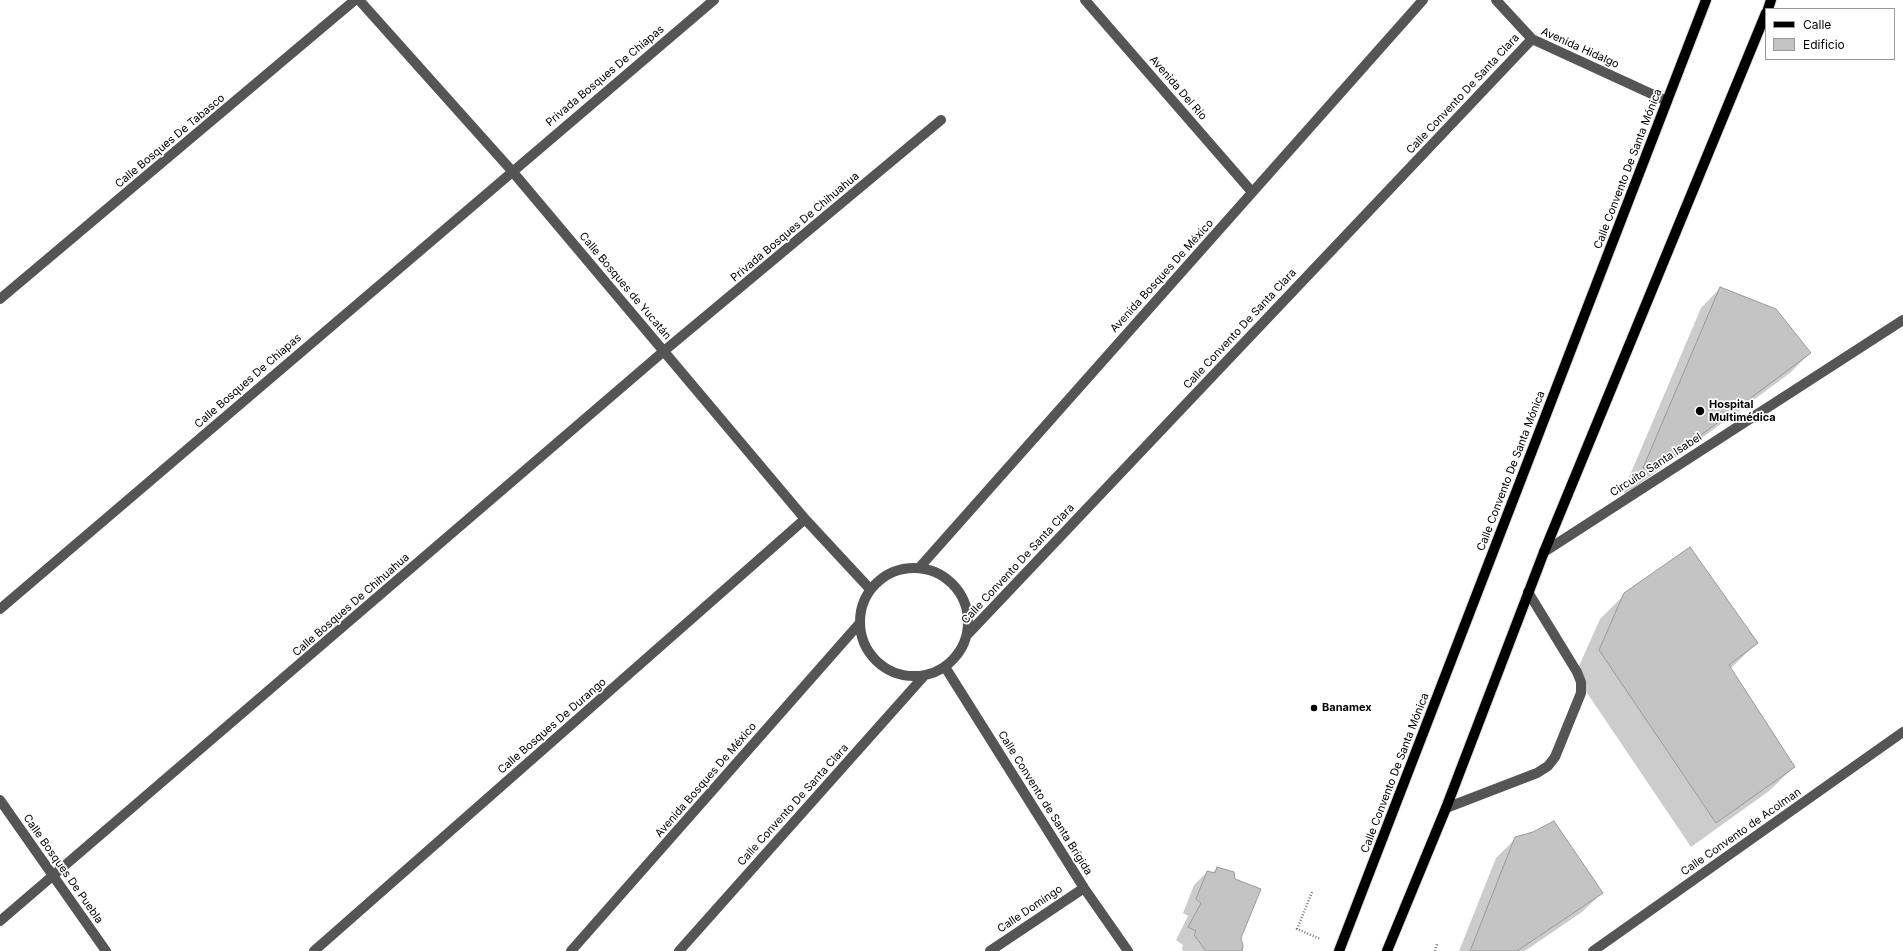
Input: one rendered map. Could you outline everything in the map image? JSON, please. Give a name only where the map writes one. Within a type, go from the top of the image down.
[{"type":"main road","name":"Calle Convento De Santa Mónica","points":[[1340,949],[1706,0]]},
{"type":"main road","points":[[1387,951],[1446,808],[1544,552],[1765,15]]},
{"type":"street","name":"Calle Bosques De Tabasco","points":[[0,299],[355,0]]},
{"type":"street","name":"Calle Bosques de Yucatán","points":[[359,0],[512,171],[805,519],[870,589]]},
{"type":"street","name":"Privada Bosques De Chiapas","points":[[512,171],[714,0]]},
{"type":"street","name":"Avenida Del Río","points":[[1085,0],[1252,192]]},
{"type":"street","name":"Avenida Bosques De México","points":[[919,568],[1423,0]]},
{"type":"street","name":"Avenida Hidalgo","points":[[1496,0],[1532,39],[1667,100]]},
{"type":"street","name":"Calle Convento De Santa Clara","points":[[967,635],[1532,39]]},
{"type":"street","name":"Privada Bosques De Chihuahua","points":[[664,351],[941,120]]},
{"type":"street","name":"Calle Bosques De Chiapas","points":[[0,610],[512,171]]},
{"type":"street","name":"Circuito Santa Isabel","points":[[1544,552],[1903,320]]},
{"type":"street","name":"Calle Bosques De Chihuahua","points":[[53,876],[664,351]]},
{"type":"street","name":"Calle Bosques De Durango","points":[[314,951],[805,519]]},
{"type":"street","points":[[919,568],[934,572],[947,580],[958,591],[965,605],[968,620],[967,635],[955,658],[945,667],[924,676],[908,677],[893,673],[880,665],[869,653],[862,640],[859,624],[860,612],[870,589],[880,579],[892,572],[919,568]]},
{"type":"street","points":[[1446,808],[1537,773],[1548,766],[1554,757],[1581,693],[1581,682],[1577,672],[1528,592]]},
{"type":"street","name":"Avenida Bosques De México","points":[[571,951],[859,624]]},
{"type":"street","name":"Calle Convento de Santa Brígida","points":[[945,667],[1084,888],[1128,951]]},
{"type":"street","name":"Calle Convento De Santa Clara","points":[[679,951],[924,676]]},
{"type":"street","name":"Calle Convento de Acolman","points":[[1593,951],[1903,732]]},
{"type":"street","name":"Calle Bosques De Puebla","points":[[0,800],[106,951]]},
{"type":"street","points":[[0,921],[53,876]]},
{"type":"street","name":"Calle Domingo","points":[[990,951],[1084,888]]},
{"type":"path","points":[[1312,892],[1297,929],[1340,949]]},
{"type":"path","points":[[1435,951],[1437,944]]},
{"type":"building","name":"Hospital Multimédica","points":[[1720,287],[1776,309],[1811,353],[1650,473],[1644,474],[1643,468]]},
{"type":"building","points":[[1690,547],[1758,643],[1729,665],[1795,767],[1716,823],[1599,650],[1624,593]]},
{"type":"building","points":[[1554,821],[1603,893],[1517,951],[1470,951],[1515,837],[1533,832]]},
{"type":"building","points":[[1217,867],[1234,872],[1235,879],[1261,889],[1241,938],[1243,946],[1242,951],[1206,951],[1194,935],[1196,931],[1188,927],[1201,903],[1196,899],[1207,871],[1215,873]]},
{"type":"place","name":"Hospital Multimédica","points":[[1700,411]]},
{"type":"place","name":"Banamex","points":[[1314,708]]}]
